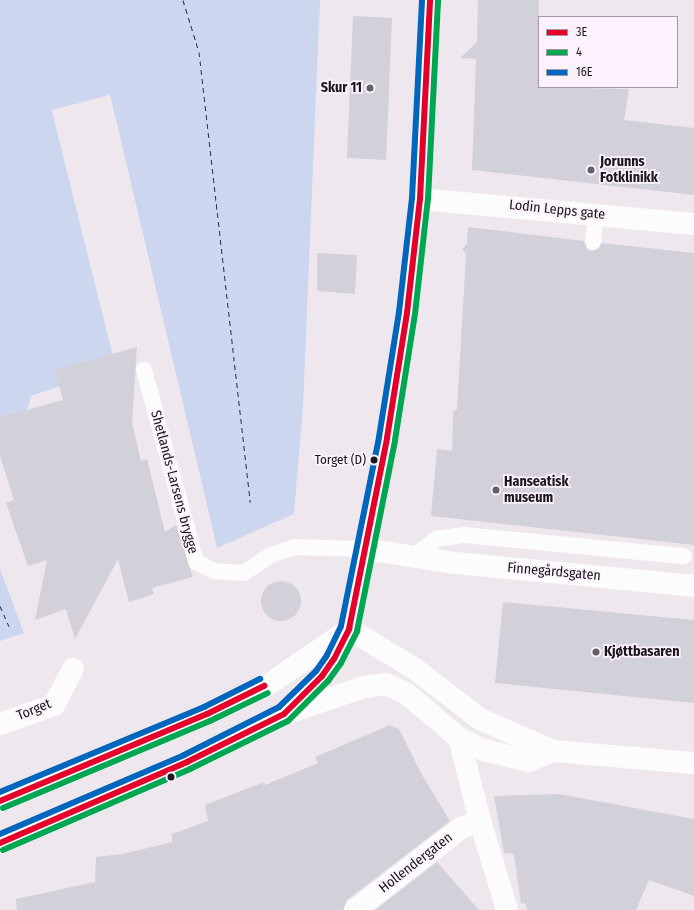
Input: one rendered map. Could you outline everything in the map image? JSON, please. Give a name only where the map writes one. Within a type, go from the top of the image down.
[{"type":"main road","points":[[284,714],[322,676],[349,629],[388,430],[407,313],[420,198],[430,0]]},
{"type":"main road","name":"Lodin Lepps gate","points":[[420,198],[694,224]]},
{"type":"main road","name":"Finnegårdsgaten","points":[[364,549],[415,555],[456,564],[694,586]]},
{"type":"main road","points":[[349,629],[415,669],[480,719],[553,751],[694,763]]},
{"type":"main road","points":[[0,801],[207,714],[262,687],[303,663],[349,629]]},
{"type":"main road","name":"Torget","points":[[0,724],[54,705],[73,669]]},
{"type":"main road","points":[[0,843],[187,762],[284,714],[364,687],[386,684],[408,694],[459,738],[484,750],[529,760],[553,751]]},
{"type":"main road","points":[[459,738],[480,821],[508,910]]},
{"type":"main road","name":"Hollendergaten","points":[[355,910],[461,828],[480,821]]},
{"type":"lane","points":[[593,242],[596,214]]},
{"type":"lane","name":"Shetlands-Larsens brygge","points":[[144,370],[196,562],[214,571],[244,573],[271,555],[296,547],[364,549]]},
{"type":"lane","name":"Finnegårdsgaten","points":[[415,555],[436,539],[464,535],[684,556]]},
{"type":"water","points":[[0,0],[320,0],[303,407],[294,514],[217,548],[110,95],[52,111],[116,368],[31,396],[25,419],[0,428]]},
{"type":"water","points":[[0,569],[24,633],[0,641]]},
{"type":"pier","points":[[110,95],[217,548],[215,549],[109,98],[54,112],[118,368],[32,397],[27,419],[0,430],[25,419],[31,396],[116,368],[52,110]]},
{"type":"building","points":[[478,0],[539,0],[538,88],[629,89],[624,120],[694,128],[694,195],[472,170],[476,59],[460,58],[477,42]]},
{"type":"building","name":"Skur 11","points":[[353,16],[392,18],[386,160],[347,158]]},
{"type":"building","points":[[468,227],[584,241],[587,249],[592,251],[602,243],[694,253],[694,545],[431,516],[437,449],[452,451],[453,412],[457,409],[466,254],[462,249],[467,244]]},
{"type":"building","points":[[317,253],[357,255],[355,294],[317,291]]},
{"type":"building","points":[[137,347],[132,422],[141,461],[147,459],[165,532],[176,525],[193,577],[152,588],[154,594],[129,602],[118,559],[75,639],[66,609],[35,620],[47,560],[28,566],[6,503],[14,500],[0,456],[0,417],[63,400],[55,370]]},
{"type":"building","points":[[281,581],[289,583],[295,587],[299,593],[301,601],[299,609],[295,615],[289,619],[281,621],[273,619],[267,615],[263,609],[261,601],[263,593],[267,587],[273,583]]},
{"type":"building","name":"Kjøttbasaren","points":[[503,602],[694,620],[694,703],[495,683]]},
{"type":"building","points":[[390,725],[399,729],[422,775],[450,821],[347,900],[343,910],[17,910],[16,899],[95,882],[96,857],[123,854],[172,842],[172,834],[208,821],[205,805],[264,782],[265,785],[318,763],[315,757]]},
{"type":"building","points":[[559,794],[694,819],[694,896],[649,880],[636,910],[527,910],[525,903],[521,904],[514,854],[504,853],[494,796]]},
{"type":"building","points":[[437,862],[479,910],[375,910]]},
{"type":"ferry route","points":[[183,0],[199,52],[250,502]]},
{"type":"ferry route","points":[[0,606],[9,626]]},
{"type":"transit line","name":"16E","points":[[0,834],[184,755],[279,707],[316,671],[327,655],[341,626],[379,437],[399,312],[412,198],[422,0]]},
{"type":"transit line","name":"3E","points":[[0,843],[187,762],[284,714],[322,676],[334,659],[349,629],[387,438],[407,313],[420,199],[430,0]]},
{"type":"transit line","name":"4","points":[[3,850],[190,769],[288,721],[328,681],[341,663],[357,631],[395,440],[415,314],[428,199],[438,0]]},
{"type":"transit line","name":"16E","points":[[0,792],[204,707],[260,679]]},
{"type":"transit line","name":"3E","points":[[0,801],[207,714],[264,686]]},
{"type":"transit line","name":"4","points":[[3,808],[210,721],[268,693]]},
{"type":"place","name":"Skur 11","points":[[370,88]]},
{"type":"place","name":"Jorunns Fotklinikk","points":[[591,170]]},
{"type":"place","name":"Torget (D)","points":[[374,460]]},
{"type":"place","name":"Hanseatisk museum","points":[[496,490]]},
{"type":"place","name":"Kjøttbasaren","points":[[596,652]]}]
